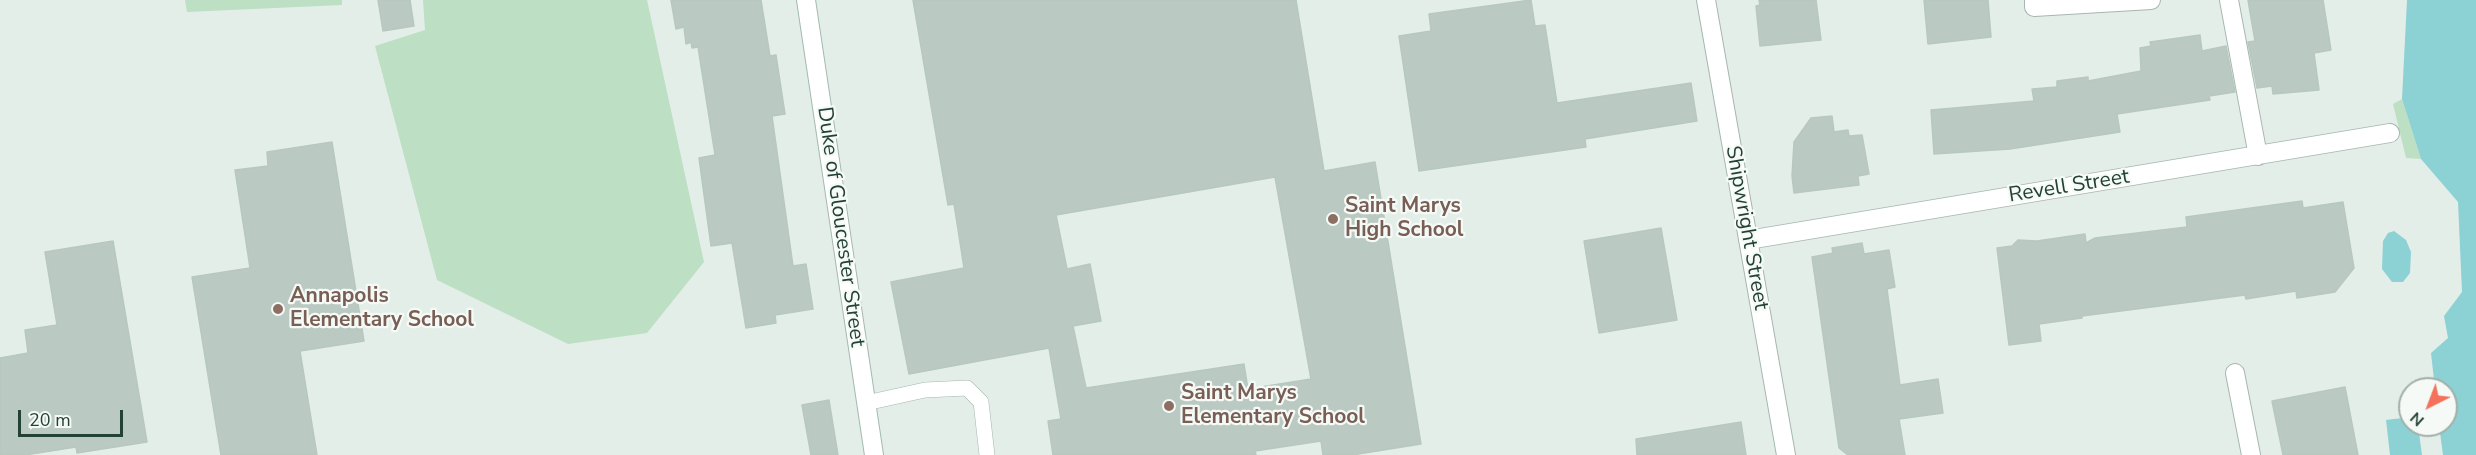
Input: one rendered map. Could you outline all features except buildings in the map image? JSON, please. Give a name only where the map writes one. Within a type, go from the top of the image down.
[{"type":"street","name":"Duke of Gloucester Street","points":[[806,0],[874,455]]},
{"type":"street","name":"Shipwright Street","points":[[1706,0],[1786,455]]},
{"type":"street","points":[[2034,0],[2034,7],[2151,0]]},
{"type":"street","points":[[2229,0],[2258,156]]},
{"type":"street","name":"Revell Street","points":[[1748,240],[2390,134]]},
{"type":"street","points":[[2235,373],[2251,455]]},
{"type":"lane","points":[[866,403],[925,390],[967,388],[981,402],[987,455]]},
{"type":"green space","points":[[185,0],[342,0],[342,5],[187,12]]},
{"type":"green space","points":[[423,0],[647,0],[704,262],[647,333],[568,344],[437,280],[375,46],[425,30]]},
{"type":"green space","points":[[2402,99],[2421,159],[2406,158],[2393,104]]},
{"type":"water","points":[[2407,0],[2476,0],[2476,455],[2443,455],[2441,437],[2458,437],[2458,377],[2434,377],[2431,353],[2448,338],[2444,316],[2462,292],[2458,202],[2421,159],[2402,99]]},
{"type":"water","points":[[2394,231],[2406,240],[2411,252],[2410,273],[2403,282],[2392,282],[2382,269],[2383,241],[2388,233]]},
{"type":"water","points":[[2398,418],[2398,437],[2420,437],[2422,455],[2390,455],[2386,420]]},
{"type":"place","name":"Saint Marys High School","points":[[1333,219]]},
{"type":"place","name":"Annapolis Elementary School","points":[[278,309]]},
{"type":"place","name":"Saint Marys Elementary School","points":[[1169,406]]}]
